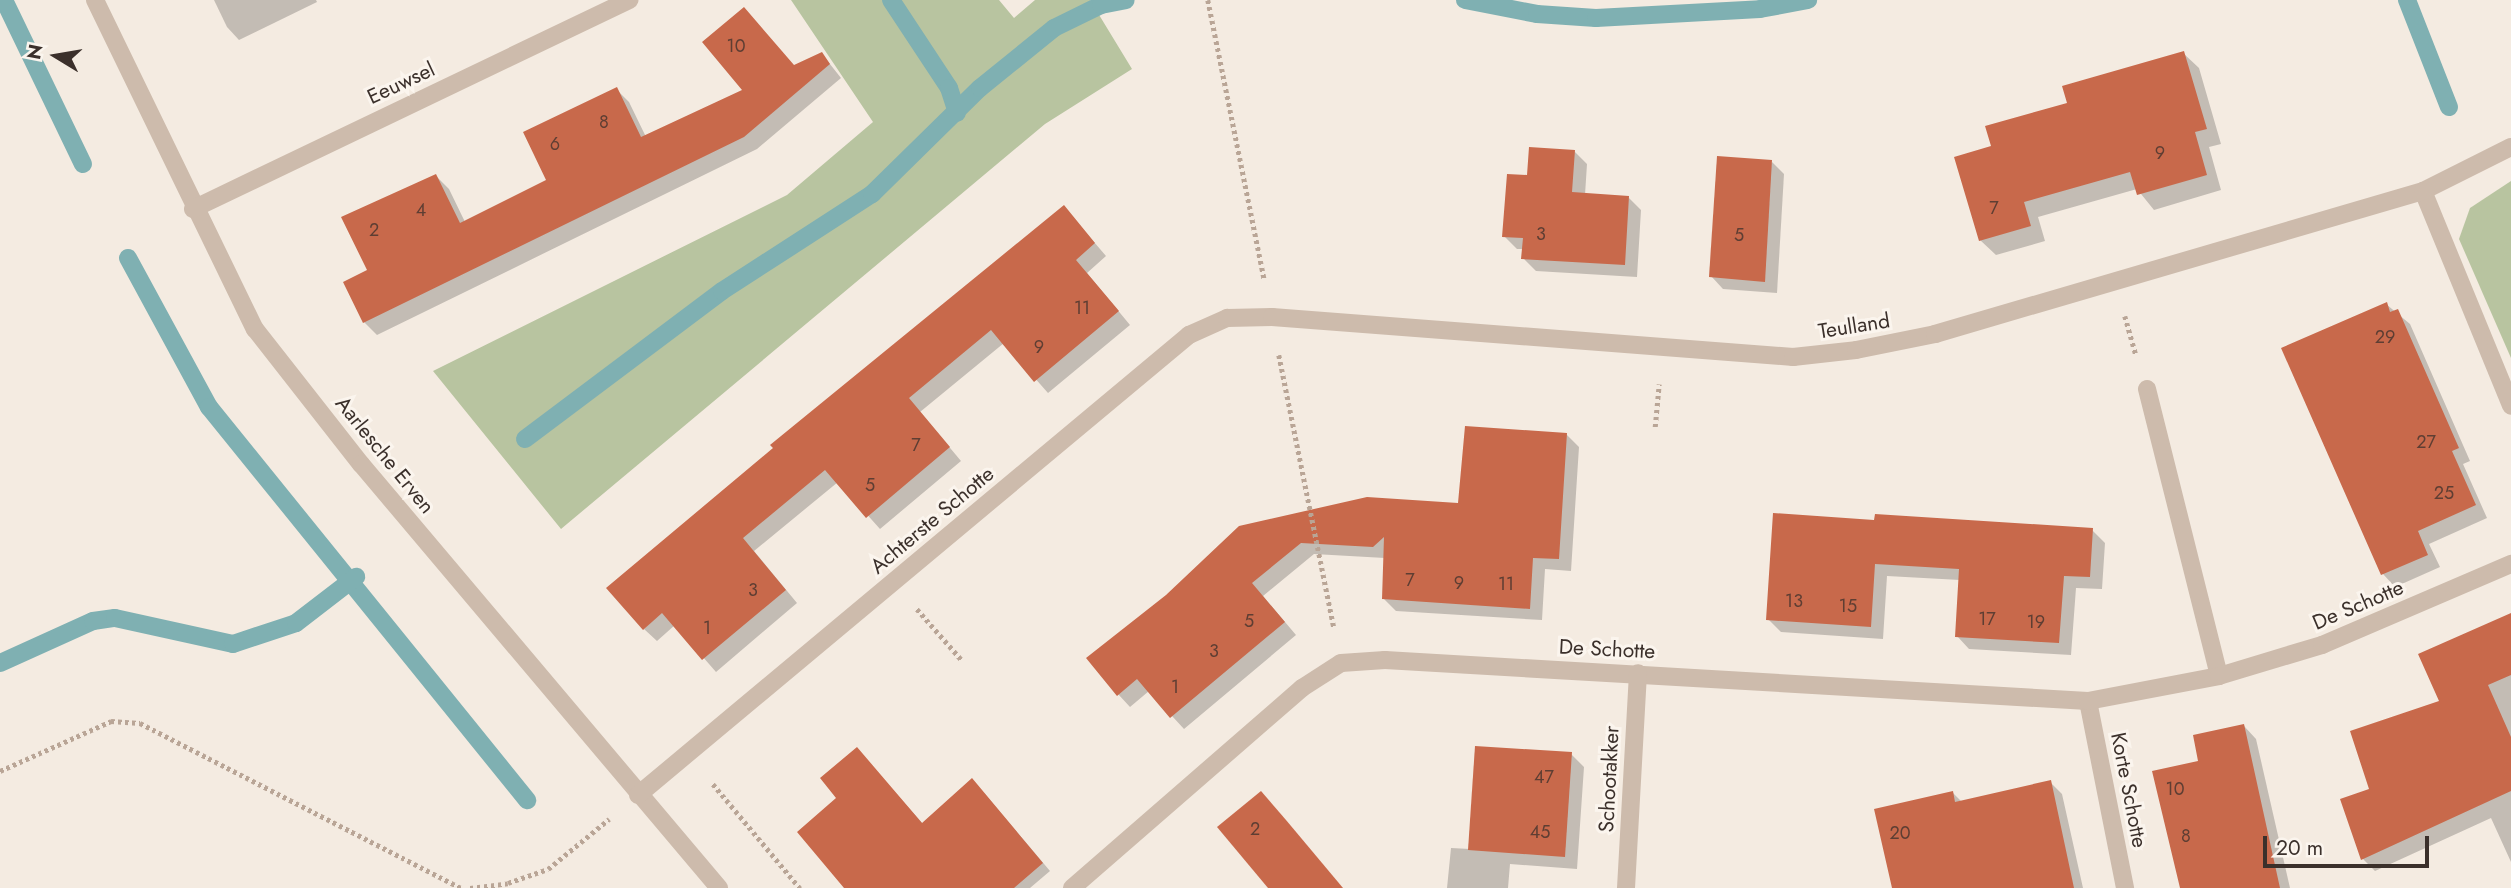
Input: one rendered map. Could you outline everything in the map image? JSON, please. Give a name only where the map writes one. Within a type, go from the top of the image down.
[{"type":"street","name":"Aarlesche Erven","points":[[95,0],[193,209],[255,329],[361,464],[719,888]]},
{"type":"street","name":"Eeuwsel","points":[[193,209],[629,0]]},
{"type":"street","name":"Teulland","points":[[1272,317],[1793,358],[1935,334],[2115,282],[2423,191],[2511,146]]},
{"type":"street","points":[[2423,191],[2511,406]]},
{"type":"street","name":"Achterste Schotte","points":[[638,795],[1189,335],[1227,318],[1272,317]]},
{"type":"street","points":[[2147,389],[2219,676]]},
{"type":"street","name":"De Schotte","points":[[1072,888],[1302,688],[1341,663],[1385,660],[2088,701],[2219,676],[2322,645],[2511,564]]},
{"type":"street","name":"Schootakker","points":[[1626,888],[1638,673]]},
{"type":"street","name":"Korte Schotte","points":[[2088,701],[2125,888]]},
{"type":"path","points":[[1208,0],[1341,663]]},
{"type":"path","points":[[2115,282],[2147,389]]},
{"type":"path","points":[[893,582],[961,659]]},
{"type":"path","points":[[0,771],[111,721],[140,723],[461,888]]},
{"type":"path","points":[[688,754],[800,888]]},
{"type":"path","points":[[470,888],[508,883],[548,869],[638,795]]},
{"type":"green space","points":[[791,0],[999,0],[1014,18],[1035,0],[1090,0],[1132,69],[1045,124],[561,529],[433,371],[787,195],[873,122]]},
{"type":"green space","points":[[2511,181],[2511,358],[2459,239],[2470,208]]},
{"type":"building","points":[[744,7],[794,65],[822,52],[830,64],[744,137],[363,323],[343,282],[367,270],[341,217],[436,174],[460,223],[546,180],[523,132],[617,87],[641,137],[742,90],[702,42]]},
{"type":"building","points":[[2184,51],[2207,129],[2195,132],[2207,175],[2137,195],[2130,172],[2024,202],[2031,226],[1979,241],[1954,157],[1991,146],[1985,126],[2067,103],[2062,86]]},
{"type":"building","points":[[1529,147],[1575,150],[1572,192],[1629,196],[1625,265],[1521,259],[1523,238],[1502,237],[1507,174],[1527,175]]},
{"type":"building","points":[[1717,156],[1772,160],[1765,282],[1709,277]]},
{"type":"building","points":[[1064,205],[1095,243],[1076,260],[1119,311],[1034,382],[991,330],[909,398],[950,447],[866,518],[825,470],[743,538],[786,590],[702,660],[662,613],[643,630],[606,588],[773,448],[770,445]]},
{"type":"building","points":[[2387,302],[2390,312],[2398,309],[2459,448],[2452,451],[2476,505],[2418,531],[2428,555],[2381,575],[2281,348]]},
{"type":"building","points":[[1465,426],[1567,433],[1559,559],[1533,558],[1530,609],[1382,599],[1384,537],[1373,547],[1301,543],[1252,583],[1285,622],[1170,718],[1137,679],[1117,696],[1086,658],[1166,595],[1239,526],[1367,497],[1458,503]]},
{"type":"building","points":[[1773,513],[1874,520],[1875,514],[2093,528],[2090,577],[2064,576],[2059,643],[1955,637],[1959,569],[1875,564],[1871,627],[1766,620]]},
{"type":"building","points":[[2511,613],[2511,675],[2488,685],[2511,737],[2511,791],[2361,860],[2340,799],[2369,789],[2350,731],[2439,701],[2418,654]]},
{"type":"building","points":[[2244,724],[2280,888],[2180,888],[2152,771],[2198,761],[2193,735]]},
{"type":"building","points":[[1475,746],[1572,752],[1565,857],[1468,850]]},
{"type":"building","points":[[857,747],[922,823],[972,778],[1043,863],[1014,888],[844,888],[797,832],[836,798],[820,778]]},
{"type":"building","points":[[2051,780],[2074,888],[1892,888],[1874,809],[1953,791],[1955,802]]},
{"type":"building","points":[[1261,791],[1343,888],[1268,888],[1217,827]]},
{"type":"waterway","points":[[4,0],[83,164]]},
{"type":"waterway","points":[[891,0],[949,88],[957,113]]},
{"type":"waterway","points":[[525,439],[722,291],[872,194],[980,88],[1054,28],[1101,5],[1126,0]]},
{"type":"waterway","points":[[1465,0],[1537,14],[1596,18],[1760,9],[1808,0]]},
{"type":"waterway","points":[[2407,0],[2449,107]]},
{"type":"waterway","points":[[128,258],[209,407],[527,800]]},
{"type":"waterway","points":[[0,663],[93,621],[115,618],[233,644],[296,623],[356,577]]}]
